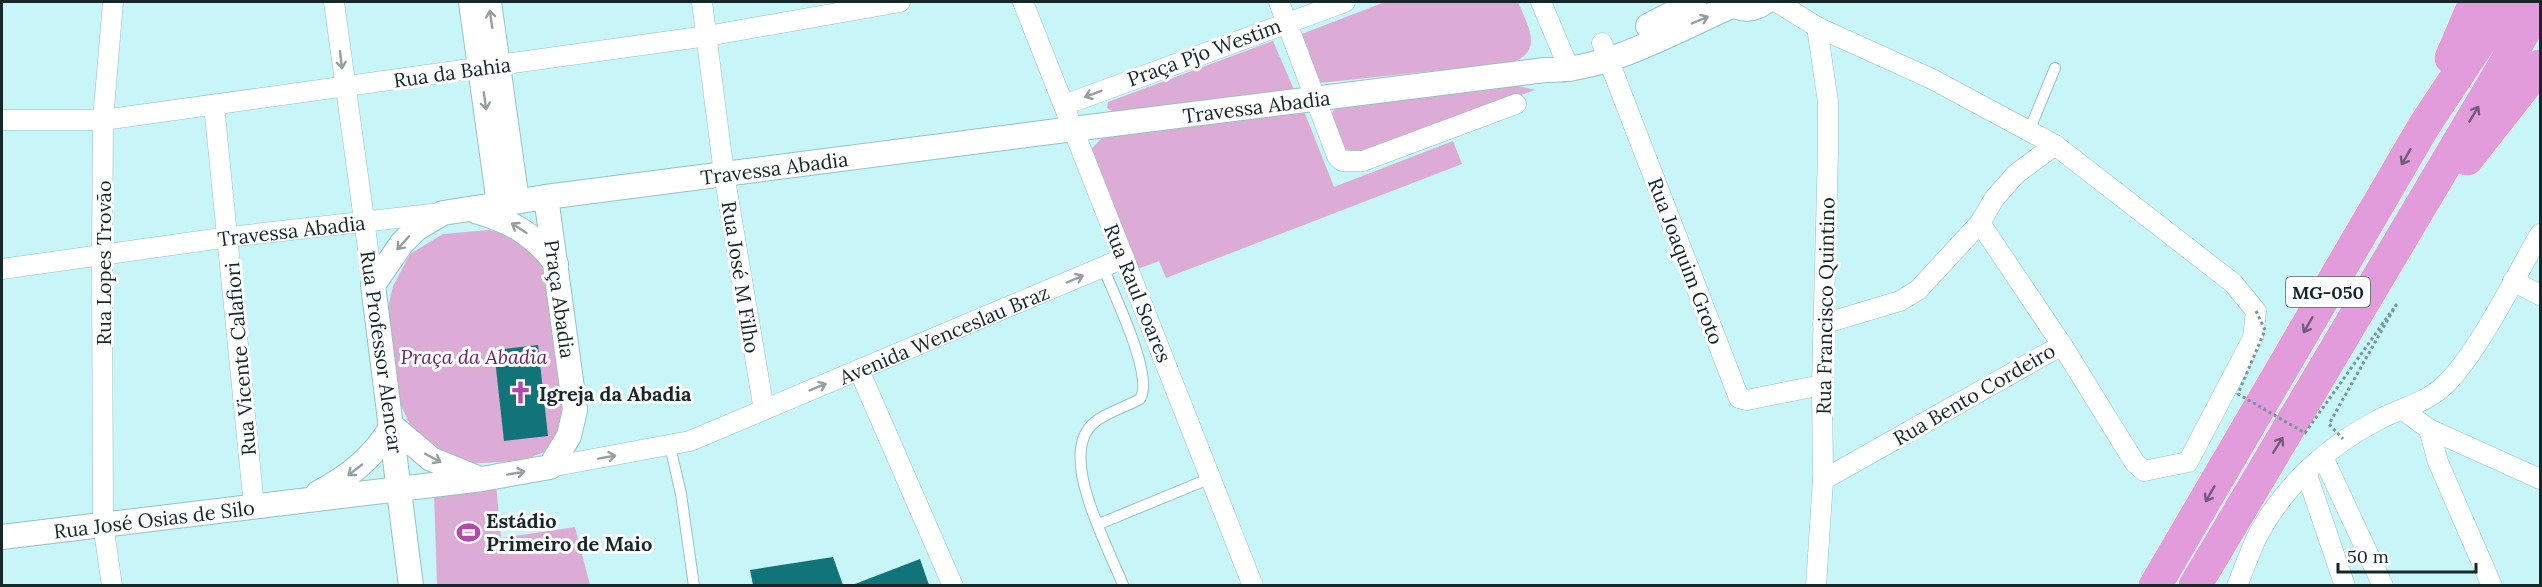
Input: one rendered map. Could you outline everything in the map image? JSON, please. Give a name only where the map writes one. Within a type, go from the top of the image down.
[{"type":"highway","points":[[2424,126],[2475,2]]},
{"type":"highway","name":"MG-050","points":[[2155,585],[2424,126],[2506,2]]},
{"type":"highway","name":"MG-050","points":[[2195,585],[2401,243],[2458,140],[2541,5]]},
{"type":"highway","points":[[2401,243],[2541,66]]},
{"type":"street","name":"Rua Lopes Trovão","points":[[112,2],[103,120],[102,256],[103,525],[112,585]]},
{"type":"street","name":"Rua Professor Alencar","points":[[334,2],[392,426],[411,585]]},
{"type":"street","points":[[471,2],[489,66],[508,203]]},
{"type":"street","points":[[489,2],[489,66]]},
{"type":"street","name":"Rua José M Filho","points":[[702,2],[724,174],[764,410]]},
{"type":"street","name":"Rua da Bahia","points":[[2,120],[103,120],[707,36],[900,2]]},
{"type":"street","name":"Rua Raul Soares","points":[[1023,2],[1253,585]]},
{"type":"street","points":[[1279,2],[1337,156],[1346,163],[1363,160],[1516,104]]},
{"type":"street","name":"Praça Pjo Westim","points":[[1064,105],[1286,21],[1345,2]]},
{"type":"street","points":[[1541,2],[1560,66]]},
{"type":"street","points":[[1605,51],[1694,2]]},
{"type":"street","points":[[1605,51],[1732,3],[1749,9],[1765,2]]},
{"type":"street","points":[[1777,2],[1817,27],[1932,79],[2055,145],[2233,283],[2256,311],[2253,338],[2188,462],[2144,471],[2135,464],[2062,345]]},
{"type":"street","name":"Rua Francisco Quintino","points":[[1816,585],[1823,480],[1822,385],[1828,102],[1817,27]]},
{"type":"street","name":"Travessa Abadia","points":[[2,269],[229,237],[443,213],[546,197],[1560,66],[1605,51]]},
{"type":"street","name":"Rua Joaquim Groto","points":[[1605,51],[1739,398],[1747,400],[1822,385]]},
{"type":"street","name":"Rua Vicente Calafiori","points":[[214,105],[229,237],[254,506]]},
{"type":"street","points":[[1823,324],[1900,301],[1918,290],[1980,223],[1994,199],[2016,174],[2055,145]]},
{"type":"street","name":"Praça Abadia","points":[[546,197],[575,410],[569,436],[550,467]]},
{"type":"street","points":[[470,209],[517,225],[543,246],[555,264]]},
{"type":"street","points":[[373,285],[402,243],[416,229],[443,213]]},
{"type":"street","name":"Rua Bento Cordeiro","points":[[1823,480],[2062,345],[1980,223]]},
{"type":"street","points":[[2237,585],[2258,536],[2276,506],[2306,472],[2343,439],[2380,419],[2403,410],[2444,386],[2466,360],[2541,234]]},
{"type":"street","name":"Avenida Wenceslau Braz","points":[[764,410],[1124,258]]},
{"type":"street","points":[[2513,281],[2541,295]]},
{"type":"street","points":[[859,370],[953,585]]},
{"type":"street","name":"Rua José Osias de Silo","points":[[2,537],[482,479],[670,446],[723,428],[764,410]]},
{"type":"street","points":[[2403,410],[2429,429],[2541,479]]},
{"type":"street","points":[[392,426],[431,459],[482,479]]},
{"type":"street","name":"Rua José Osias de Silo","points":[[306,500],[361,466],[382,443],[392,426]]},
{"type":"street","points":[[2429,429],[2438,462],[2492,585]]},
{"type":"street","points":[[2323,457],[2383,585]]},
{"type":"street","points":[[2306,472],[2345,585]]},
{"type":"lane","points":[[2029,131],[2055,68]]},
{"type":"lane","points":[[1104,267],[1139,359],[1144,389],[1140,399],[1094,422],[1083,436],[1079,452],[1086,495],[1123,585]]},
{"type":"lane","points":[[670,446],[681,494],[694,585]]},
{"type":"lane","points":[[1099,524],[1211,478]]},
{"type":"path","points":[[2256,311],[2265,330],[2238,394],[2305,432],[2396,305],[2329,424],[2343,439]]},
{"type":"green space","points":[[1385,2],[1518,2],[1529,29],[1531,45],[1521,58],[1510,63],[1319,83],[1299,35]]},
{"type":"green space","points":[[1273,41],[1295,92],[1114,112],[1107,108],[1108,102]]},
{"type":"green space","points":[[1515,85],[1535,90],[1360,152],[1343,149],[1331,114],[1337,107]]},
{"type":"green space","points":[[1304,111],[1334,187],[1453,141],[1462,164],[1166,278],[1159,261],[1135,270],[1091,149],[1103,137]]},
{"type":"green space","name":"Praça da Abadia","points":[[489,230],[509,236],[524,244],[537,257],[541,265],[545,276],[562,406],[559,431],[544,452],[522,461],[464,464],[415,436],[399,401],[387,311],[393,286],[410,254],[443,234]]},
{"type":"green space","name":"Estádio Primeiro de Maio","points":[[496,484],[501,538],[575,527],[590,585],[437,585],[434,492]]},
{"type":"building","name":"Igreja da Abadia","points":[[538,345],[548,436],[504,441],[494,350]]},
{"type":"building","points":[[833,557],[843,585],[753,585],[750,570]]},
{"type":"building","points":[[920,559],[929,585],[855,584]]},
{"type":"place","name":"Igreja da Abadia","points":[[521,393]]},
{"type":"place","name":"Estádio Primeiro de Maio","points":[[468,532]]}]
